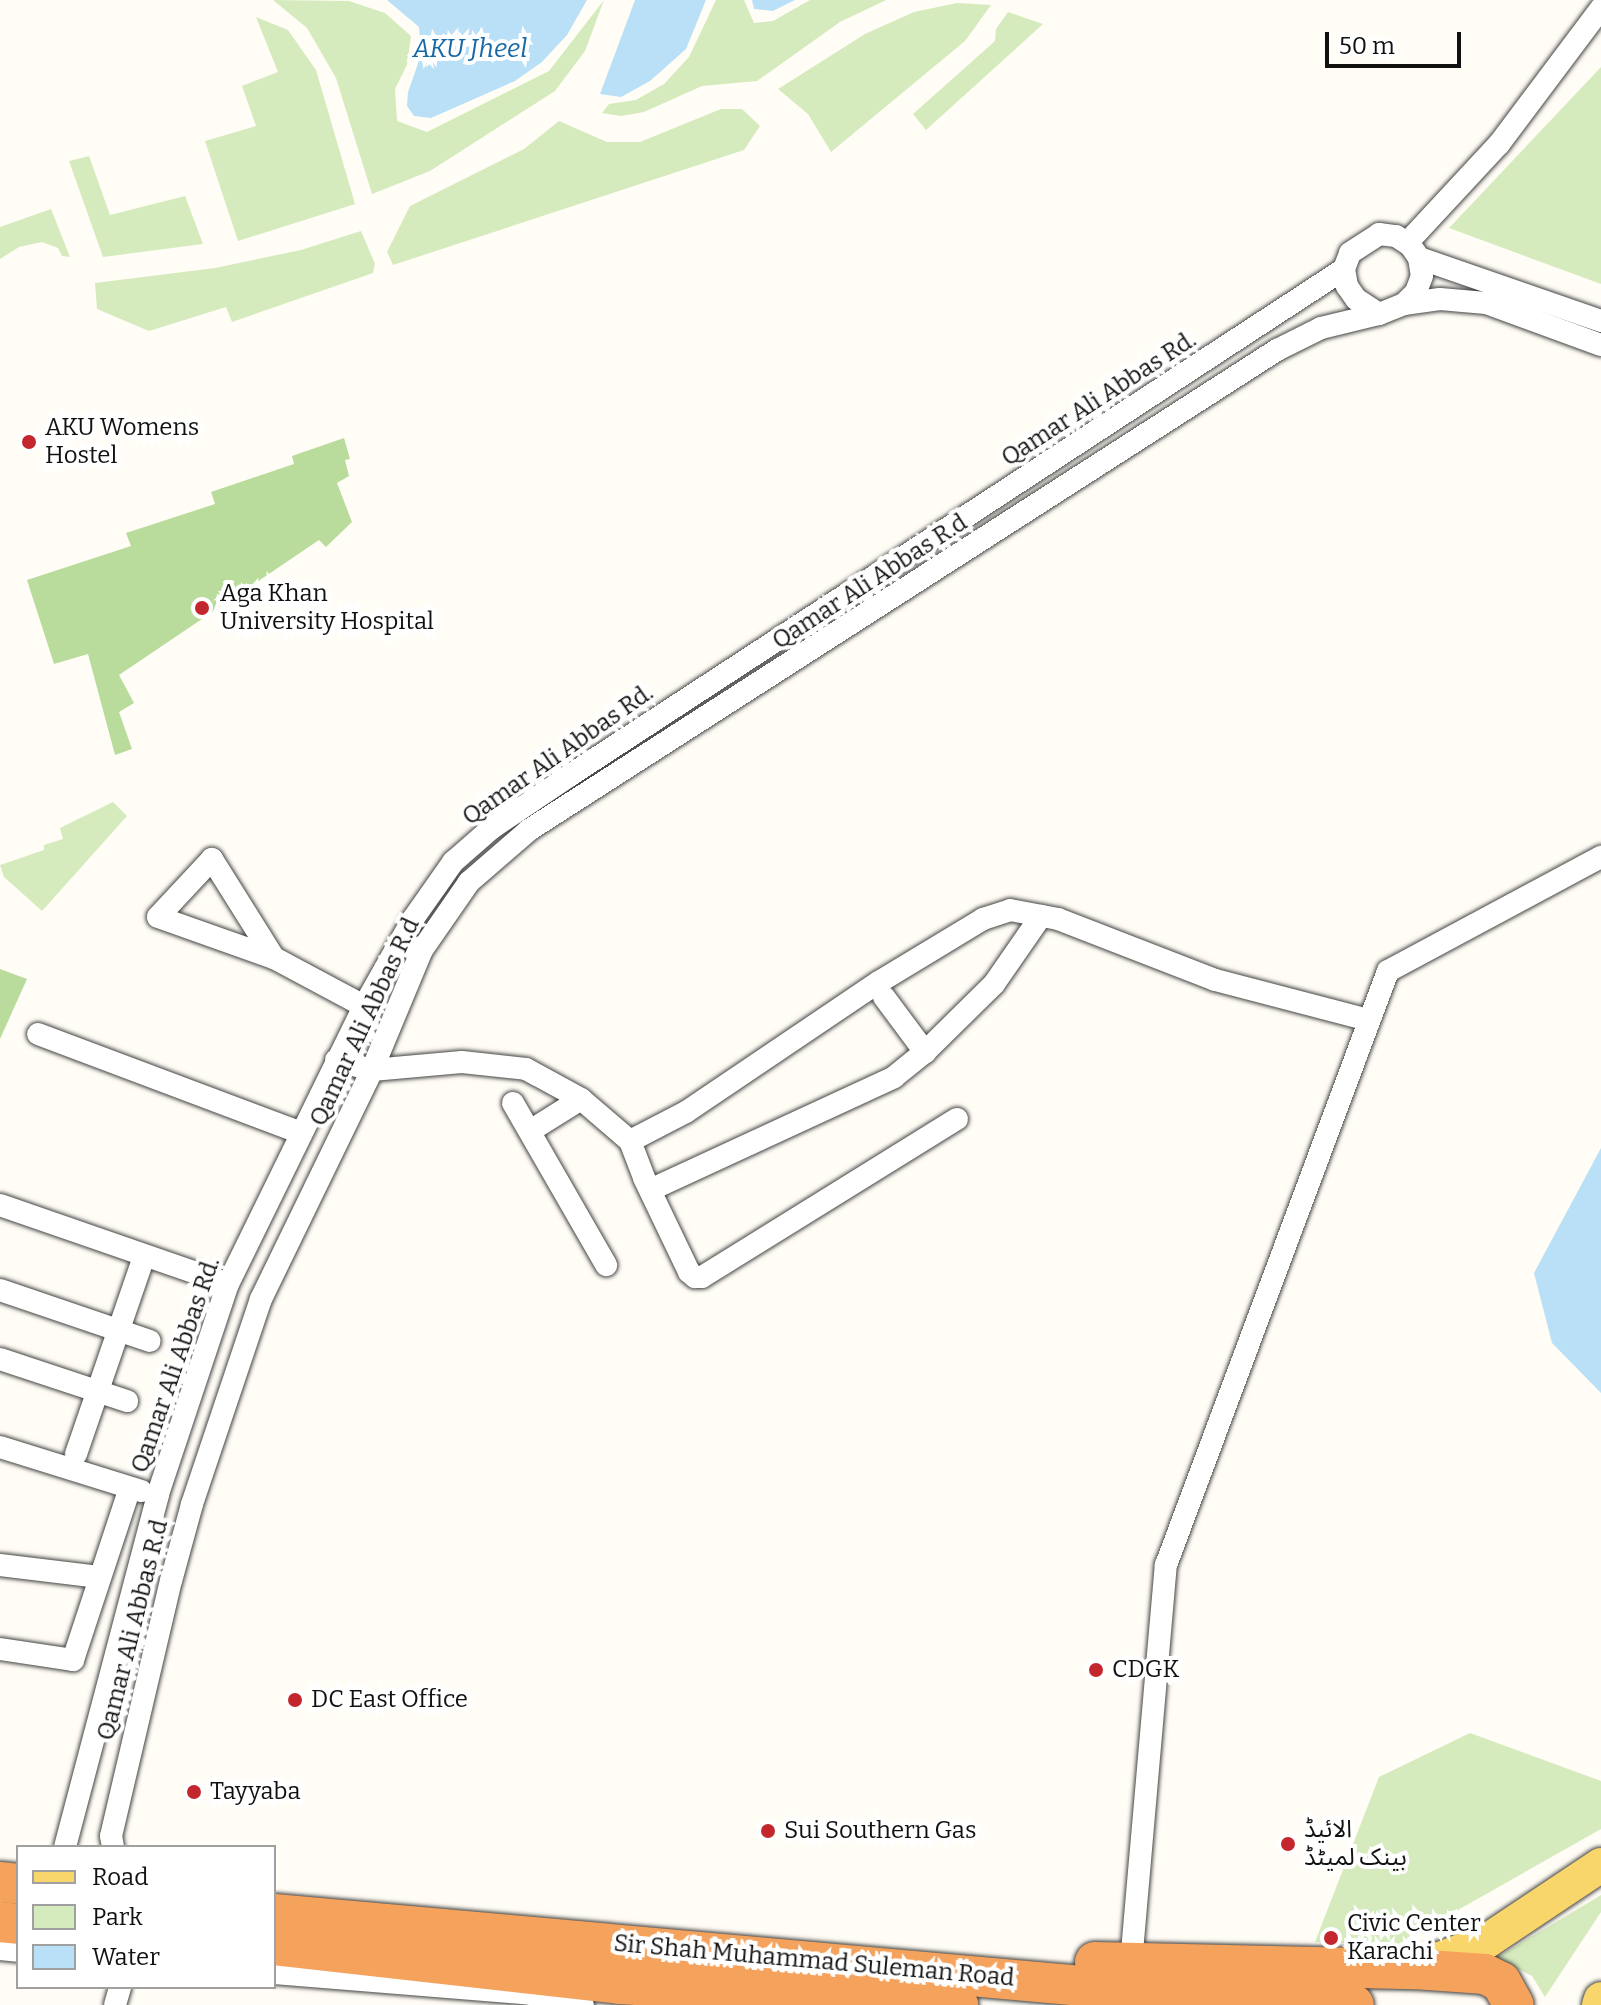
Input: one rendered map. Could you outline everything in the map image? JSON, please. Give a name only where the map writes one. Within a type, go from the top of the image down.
[{"type":"highway","name":"Sir Shah Muhammad Suleman Road","points":[[276,1914],[736,1971],[958,2005]]},
{"type":"highway","name":"Sir Shah Muhammad Suleman Road","points":[[276,1945],[631,1995],[736,1971],[1354,2005]]},
{"type":"highway","points":[[736,1971],[1131,1963],[1414,1969],[1485,1974],[1501,1982],[1514,2005]]},
{"type":"highway","points":[[736,1971],[805,2005]]},
{"type":"main road","points":[[1414,1969],[1487,1941],[1601,1865]]},
{"type":"main road","points":[[1599,2005],[1601,1999]]},
{"type":"street","points":[[1413,251],[1594,29],[1601,8]]},
{"type":"street","points":[[1601,321],[1413,251],[1396,236],[1379,234],[1350,253],[1344,269],[1347,286],[1356,299],[1379,314],[1404,304],[1440,299],[1486,303],[1601,345]]},
{"type":"street","points":[[1404,304],[1416,292],[1422,276],[1413,251]]},
{"type":"street","name":"Qamar Ali Abbas Rd.","points":[[66,1845],[158,1494],[228,1284],[364,1006],[413,919],[453,862],[492,828],[1344,269]]},
{"type":"street","name":"Qamar Ali Abbas R.d","points":[[113,1845],[111,1836],[171,1581],[192,1504],[261,1299],[372,1070],[422,950],[447,910],[490,861],[529,830],[1277,350],[1321,328],[1379,314]]},
{"type":"street","points":[[1131,1963],[1166,1565],[1388,971],[1601,857]]},
{"type":"street","points":[[274,958],[212,859],[158,917],[274,958],[364,1006]]},
{"type":"street","points":[[630,1141],[686,1112],[879,982],[983,919],[1010,910],[1058,919],[1215,980],[1369,1020]]},
{"type":"street","points":[[650,1190],[894,1077],[925,1052],[994,984],[1041,916]]},
{"type":"street","points":[[884,997],[925,1052]]},
{"type":"street","points":[[38,1034],[301,1133]]},
{"type":"street","points":[[336,1060],[372,1070],[462,1062],[526,1069],[581,1099],[630,1141],[689,1272],[702,1277],[957,1119]]},
{"type":"street","points":[[530,1131],[581,1099]]},
{"type":"street","points":[[513,1103],[606,1265]]},
{"type":"street","points":[[0,1205],[228,1284]]},
{"type":"street","points":[[76,1454],[144,1256]]},
{"type":"street","points":[[0,1290],[150,1341]]},
{"type":"street","points":[[0,1359],[127,1401]]},
{"type":"street","points":[[0,1447],[158,1494]]},
{"type":"street","points":[[0,1649],[73,1660],[130,1488]]},
{"type":"street","points":[[0,1565],[99,1577]]},
{"type":"street","points":[[137,1575],[171,1581]]},
{"type":"street","points":[[276,1973],[525,1993],[583,2005]]},
{"type":"green space","points":[[273,0],[349,1],[385,13],[411,36],[407,65],[395,89],[397,121],[427,132],[549,71],[604,0],[585,51],[555,91],[430,171],[372,194],[336,78],[307,28]]},
{"type":"green space","points":[[716,0],[744,0],[754,23],[773,21],[810,0],[886,0],[840,22],[757,81],[702,86],[644,112],[621,116],[602,113],[609,104],[636,100],[664,84],[689,57]]},
{"type":"green space","points":[[957,3],[991,5],[965,41],[831,152],[808,114],[778,89],[865,34],[914,12]]},
{"type":"green space","points":[[1008,12],[1043,24],[926,130],[913,114],[995,41],[996,29]]},
{"type":"green space","points":[[256,17],[288,30],[316,70],[355,204],[238,241],[205,141],[256,126],[242,86],[278,72]]},
{"type":"green space","points":[[1601,67],[1601,284],[1449,228]]},
{"type":"green space","points":[[721,109],[742,109],[760,126],[744,150],[393,265],[387,252],[410,206],[524,149],[559,121],[607,142],[640,142]]},
{"type":"green space","points":[[89,156],[110,215],[185,196],[203,244],[103,257],[69,161]]},
{"type":"green space","points":[[51,209],[70,257],[62,256],[58,248],[42,242],[19,247],[0,259],[0,227]]},
{"type":"green space","points":[[361,231],[375,264],[373,273],[232,322],[226,307],[149,331],[97,309],[95,283],[215,268],[301,250]]},
{"type":"green space","points":[[344,438],[350,459],[345,460],[349,476],[337,483],[352,522],[326,547],[319,540],[119,675],[134,703],[119,712],[132,749],[115,755],[88,654],[54,664],[27,580],[131,546],[126,533],[215,504],[211,492],[294,464],[292,456]]},
{"type":"green space","points":[[113,802],[127,816],[42,911],[4,877],[0,865],[44,850],[44,845],[63,839],[60,828]]},
{"type":"green space","points":[[0,969],[27,979],[0,1039]]},
{"type":"green space","points":[[1470,1733],[1601,1781],[1601,1829],[1396,1945],[1315,1942],[1379,1777]]},
{"type":"green space","points":[[1601,1895],[1601,1912],[1545,1997],[1532,1976],[1496,1958]]},
{"type":"water","name":"AKU Jheel","points":[[387,0],[587,0],[567,35],[542,62],[515,81],[431,118],[414,116],[407,106],[408,92],[421,55],[419,27]]},
{"type":"water","points":[[635,0],[706,0],[686,49],[650,81],[621,97],[600,94]]},
{"type":"water","points":[[752,0],[795,0],[773,11],[754,9]]},
{"type":"water","points":[[1601,1148],[1601,1393],[1552,1343],[1534,1273]]},
{"type":"place","name":"AKU Womens Hostel","points":[[29,442]]},
{"type":"place","name":"Aga Khan University Hospital","points":[[202,608]]},
{"type":"place","name":"CDGK","points":[[1096,1670]]},
{"type":"place","name":"DC East Office","points":[[295,1700]]},
{"type":"place","name":"Tayyaba","points":[[194,1792]]},
{"type":"place","name":"Sui Southern Gas","points":[[768,1831]]},
{"type":"place","name":"الائیڈ بینک لمیٹڈ","points":[[1288,1844]]},
{"type":"place","name":"Civic Center Karachi","points":[[1331,1938]]}]
